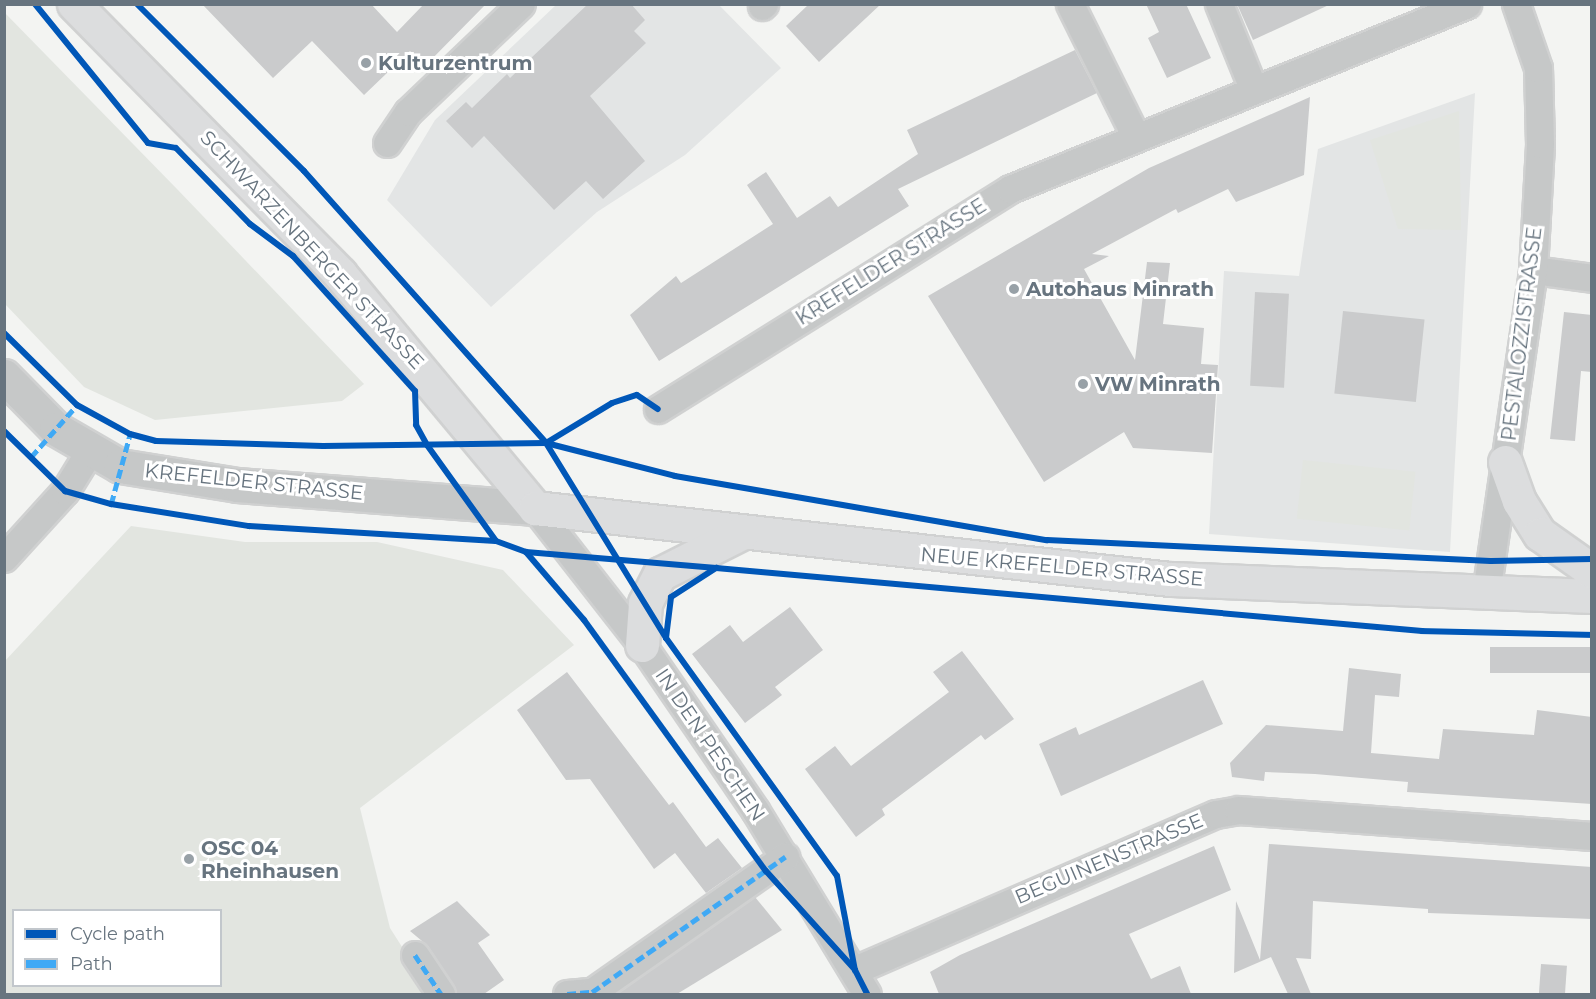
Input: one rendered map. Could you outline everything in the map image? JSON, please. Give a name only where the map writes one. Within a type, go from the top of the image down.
[{"type":"main road","name":"SCHWARZENBERGER STRASSE","points":[[74,4],[340,274],[535,508]]},
{"type":"main road","points":[[1505,462],[1519,501],[1540,534],[1592,571]]},
{"type":"main road","name":"NEUE KREFELDER STRASSE","points":[[535,508],[741,534],[1170,579],[1592,596]]},
{"type":"main road","points":[[642,645],[645,603],[660,574],[741,534]]},
{"type":"street","points":[[387,143],[408,112],[521,4]]},
{"type":"street","points":[[1070,4],[1136,137]]},
{"type":"street","points":[[1218,4],[1253,88]]},
{"type":"street","name":"KREFELDER STRASSE","points":[[658,409],[1010,189],[1253,88],[1467,4]]},
{"type":"street","name":"PESTALOZZISTRASSE","points":[[1486,593],[1533,270],[1538,68],[1516,4]]},
{"type":"street","points":[[1533,270],[1592,278]]},
{"type":"street","name":"KREFELDER STRASSE","points":[[4,376],[56,429],[89,452],[120,466],[237,484],[535,508]]},
{"type":"street","points":[[4,558],[65,491],[89,452]]},
{"type":"street","name":"IN DEN PESCHEN","points":[[535,508],[642,645],[784,857],[855,970],[867,994]]},
{"type":"street","name":"BEGUINENSTRASSE","points":[[855,970],[1216,814],[1238,810],[1592,836]]},
{"type":"street","points":[[567,994],[592,992],[784,857]]},
{"type":"street","points":[[415,955],[441,994]]},
{"type":"shaded area","points":[[556,5],[719,5],[781,68],[685,155],[597,212],[491,307],[387,200],[435,120]]},
{"type":"shaded area","points":[[4,12],[364,384],[342,401],[155,420],[84,387],[5,304]]},
{"type":"shaded area","points":[[1475,93],[1450,552],[1209,534],[1224,271],[1299,276],[1318,149]]},
{"type":"shaded area","points":[[1459,111],[1461,230],[1398,229],[1370,140]]},
{"type":"shaded area","points":[[1303,460],[1415,472],[1409,530],[1297,519]]},
{"type":"shaded area","points":[[131,526],[245,542],[377,542],[503,570],[574,645],[360,808],[390,928],[432,994],[5,994],[4,662]]},
{"type":"building","name":"Kulturzentrum","points":[[202,4],[371,4],[397,32],[424,4],[486,4],[425,66],[410,51],[364,95],[312,41],[273,78]]},
{"type":"building","points":[[588,4],[631,4],[645,20],[634,31],[646,43],[590,96],[645,161],[603,199],[586,181],[554,210],[484,136],[472,148],[446,121],[466,102],[472,108],[507,74],[510,78]]},
{"type":"building","points":[[809,4],[881,4],[819,62],[786,26]]},
{"type":"building","points":[[1146,4],[1186,4],[1211,58],[1167,78],[1148,38],[1159,32]]},
{"type":"building","points":[[1237,4],[1331,4],[1253,40]]},
{"type":"building","points":[[1075,50],[1097,93],[898,189],[909,206],[659,361],[630,315],[676,276],[681,283],[773,224],[747,185],[766,172],[797,218],[830,196],[838,207],[918,154],[907,130]]},
{"type":"building","points":[[1310,97],[1304,175],[1236,202],[1228,189],[1178,213],[1176,209],[1092,254],[1109,256],[1084,269],[1135,360],[1147,262],[1170,263],[1163,324],[1204,328],[1201,364],[1218,365],[1212,453],[1133,448],[1124,432],[1044,482],[928,296],[1149,168]]},
{"type":"building","points":[[1255,292],[1289,294],[1284,388],[1250,386]]},
{"type":"building","points":[[1343,311],[1425,320],[1416,402],[1334,394]]},
{"type":"building","points":[[1564,312],[1592,315],[1592,372],[1581,371],[1575,441],[1550,439]]},
{"type":"building","points":[[790,607],[823,650],[775,687],[782,695],[745,723],[692,654],[730,625],[743,642]]},
{"type":"building","points":[[1490,647],[1592,647],[1592,673],[1490,673]]},
{"type":"building","points":[[962,651],[1014,719],[985,740],[981,735],[882,809],[885,815],[856,837],[805,769],[835,746],[851,766],[949,692],[933,672]]},
{"type":"building","points":[[1349,668],[1401,674],[1399,697],[1375,695],[1371,753],[1439,759],[1443,729],[1534,735],[1537,710],[1592,717],[1592,804],[1407,792],[1408,782],[1315,774],[1265,772],[1264,781],[1232,777],[1230,763],[1266,725],[1343,731]]},
{"type":"building","points":[[567,672],[669,805],[673,802],[706,847],[718,838],[742,868],[706,893],[675,853],[654,869],[590,779],[566,780],[517,710]]},
{"type":"building","points":[[1203,680],[1223,724],[1061,796],[1039,744],[1076,727],[1079,735]]},
{"type":"building","points":[[1269,844],[1592,867],[1592,919],[1428,913],[1428,909],[1313,901],[1311,959],[1296,958],[1311,994],[1288,994],[1271,957],[1234,973],[1236,901],[1260,960]]},
{"type":"building","points":[[1214,846],[1231,890],[1129,934],[1151,979],[1180,966],[1191,994],[939,994],[930,972],[960,955]]},
{"type":"building","points":[[755,897],[782,930],[677,994],[616,994]]},
{"type":"building","points":[[457,901],[490,935],[478,943],[504,980],[484,994],[456,994],[428,946],[410,931]]},
{"type":"building","points":[[1541,964],[1567,966],[1565,994],[1539,994]]},
{"type":"marked path","points":[[31,457],[77,405]]},
{"type":"marked path","points":[[111,504],[130,434]]},
{"type":"marked path","points":[[567,994],[592,992],[785,857]]},
{"type":"marked path","points":[[415,955],[441,994]]},
{"type":"cycle path","points":[[35,4],[148,143],[176,148],[250,224],[293,256],[415,391],[416,425],[427,445],[496,541],[526,552],[584,620],[766,871],[855,970],[867,994]]},
{"type":"cycle path","points":[[137,4],[304,171],[546,443],[666,638],[837,876],[855,970]]},
{"type":"cycle path","points":[[4,333],[77,405],[130,434],[156,441],[323,446],[546,443],[675,476],[1047,540],[1491,561],[1592,559]]},
{"type":"cycle path","points":[[546,443],[612,403],[637,395],[658,409]]},
{"type":"cycle path","points":[[4,431],[65,491],[111,504],[249,526],[496,541]]},
{"type":"cycle path","points":[[526,552],[716,568]]},
{"type":"cycle path","points":[[666,638],[671,597],[716,568],[1422,631],[1592,635]]},
{"type":"place","name":"Kulturzentrum","points":[[366,63]]},
{"type":"place","name":"Autohaus Minrath","points":[[1014,289]]},
{"type":"place","name":"VW Minrath","points":[[1083,384]]},
{"type":"place","name":"OSC 04 Rheinhausen","points":[[189,859]]}]
